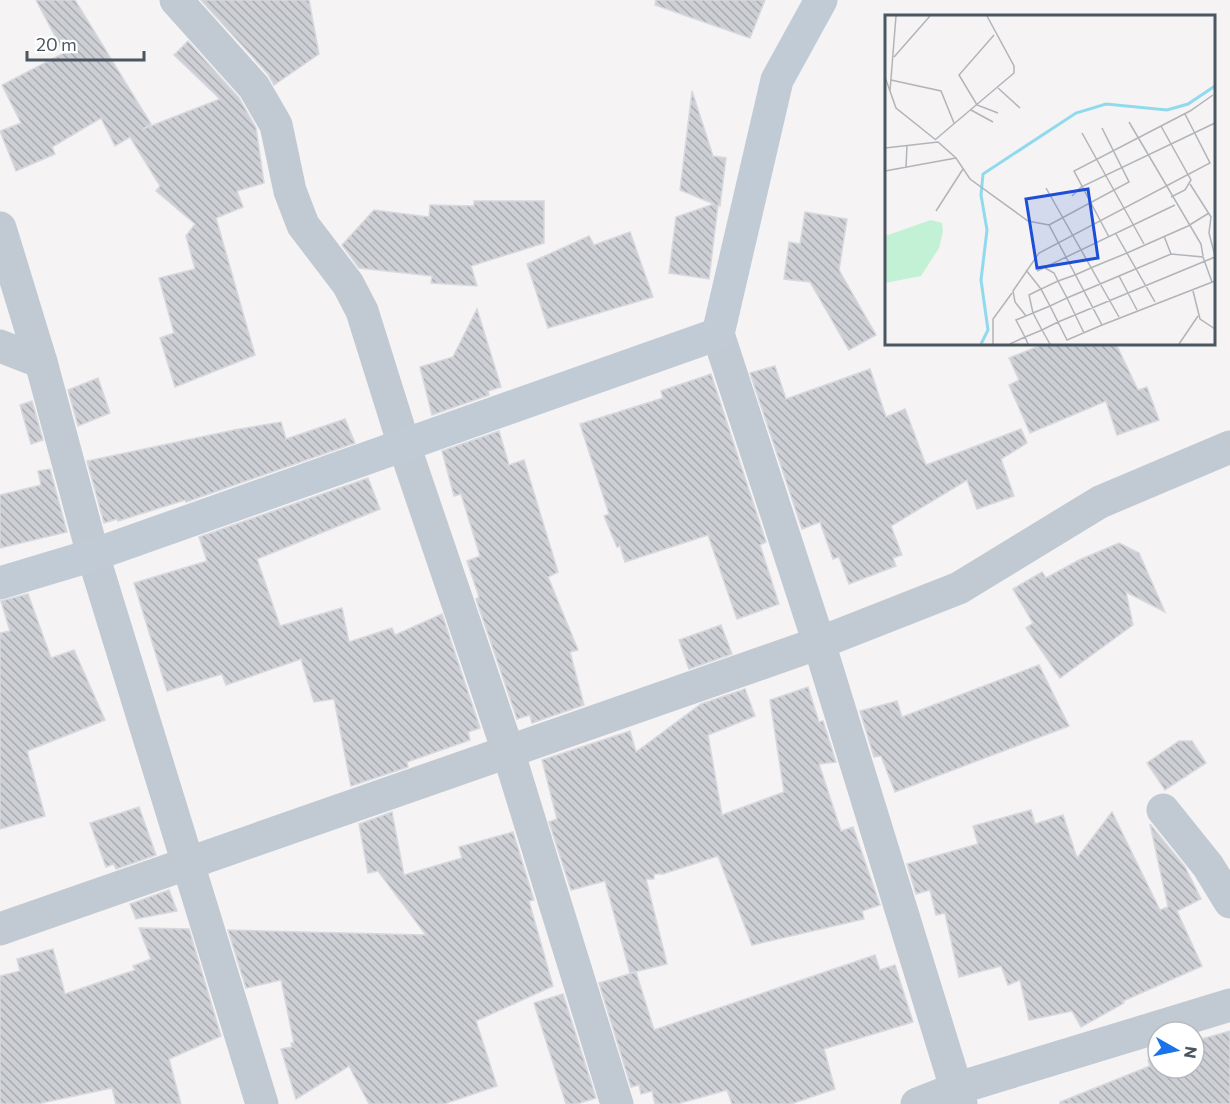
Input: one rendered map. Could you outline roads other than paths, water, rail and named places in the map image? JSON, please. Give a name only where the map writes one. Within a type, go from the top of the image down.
[{"type":"main road","points":[[0,584],[93,555],[718,334],[777,80],[821,0]]},
{"type":"street","points":[[176,0],[254,87],[276,125],[290,191],[303,225],[348,284],[362,311],[404,445],[508,751],[617,1104]]},
{"type":"street","points":[[0,228],[41,362],[93,555],[262,1104]]},
{"type":"street","points":[[718,334],[819,643],[958,1097]]},
{"type":"street","points":[[0,346],[41,362]]},
{"type":"street","points":[[0,929],[186,862],[819,643],[959,588],[1100,502],[1230,447]]},
{"type":"street","points":[[1163,810],[1208,866],[1230,902]]},
{"type":"street","points":[[917,1104],[958,1097],[1230,1005]]}]
